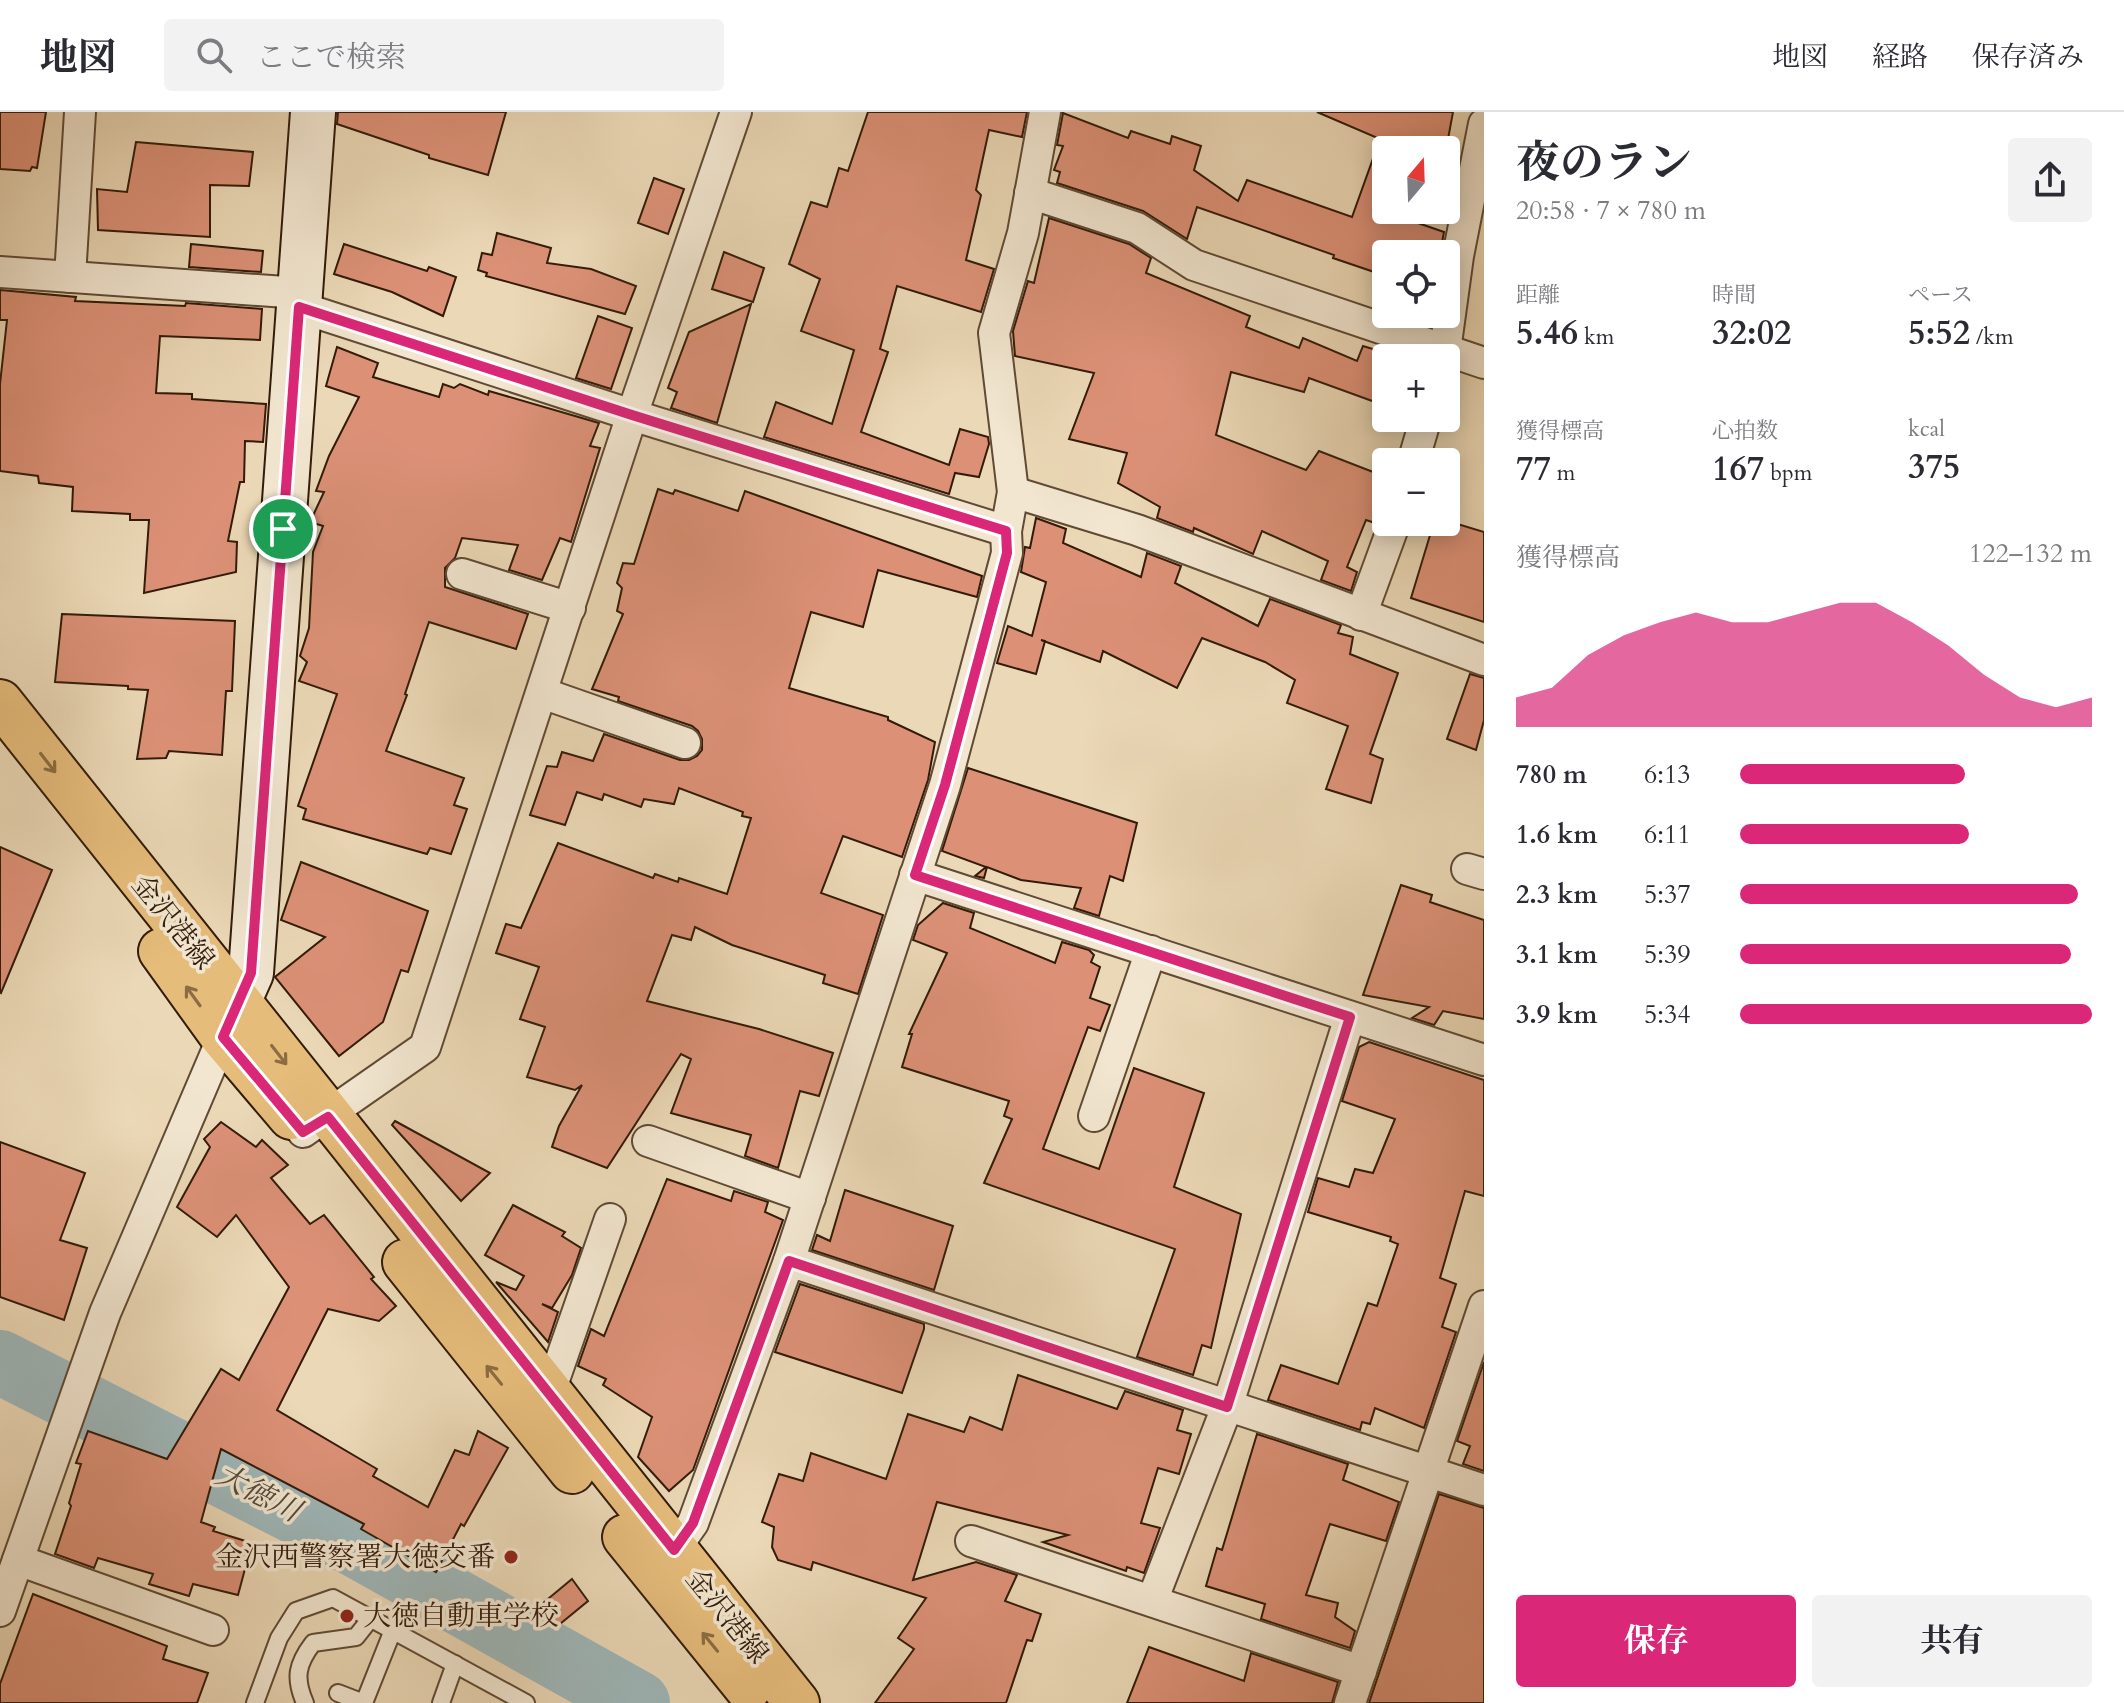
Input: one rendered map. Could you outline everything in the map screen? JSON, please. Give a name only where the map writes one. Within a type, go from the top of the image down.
[{"type":"main road","points":[[231,1020],[251,973],[313,112]]},
{"type":"main road","name":"金沢港線","points":[[0,702],[231,1020],[662,1559],[797,1703]]},
{"type":"main road","name":"金沢港線","points":[[0,748],[165,957],[231,1020]]},
{"type":"main road","name":"金沢港線","points":[[662,1559],[759,1703]]},
{"type":"street","points":[[70,277],[80,112]]},
{"type":"street","points":[[316,1124],[425,1047],[632,415],[736,112]]},
{"type":"street","points":[[662,1559],[693,1523],[789,1261],[945,785],[1007,553],[1006,531],[1013,492],[994,333],[1023,233],[1045,112]]},
{"type":"street","points":[[1446,344],[1458,256],[1484,124]]},
{"type":"street","points":[[1030,193],[1137,228],[1194,265],[1417,344]]},
{"type":"street","points":[[0,272],[299,300],[632,415],[1006,531]]},
{"type":"street","points":[[1460,357],[1484,363]]},
{"type":"street","points":[[1013,492],[1137,530],[1484,660]]},
{"type":"street","points":[[1361,615],[1390,536]]},
{"type":"street","points":[[462,574],[570,608]]},
{"type":"street","points":[[542,693],[685,743]]},
{"type":"street","points":[[915,875],[1484,1060]]},
{"type":"street","points":[[1094,1116],[1151,951]]},
{"type":"street","points":[[1152,1601],[1227,1407],[1350,1017]]},
{"type":"street","points":[[0,1611],[105,1313],[231,1020]]},
{"type":"street","points":[[648,1141],[810,1198]]},
{"type":"street","points":[[537,1403],[610,1219]]},
{"type":"street","points":[[789,1261],[1484,1490]]},
{"type":"street","points":[[1350,1703],[1484,1306]]},
{"type":"street","points":[[971,1541],[1361,1671]]},
{"type":"street","points":[[18,1560],[213,1630]]},
{"type":"lane","points":[[255,1703],[279,1638],[296,1611],[333,1598],[526,1703]]},
{"type":"lane","points":[[305,1703],[299,1689],[300,1660],[313,1643],[356,1637],[371,1618]]},
{"type":"lane","points":[[338,1693],[364,1703],[393,1630]]},
{"type":"lane","points":[[441,1703],[455,1664]]},
{"type":"building","points":[[0,112],[46,112],[37,168],[32,167],[30,171],[0,169]]},
{"type":"building","points":[[338,112],[506,112],[488,175],[429,158],[429,155],[337,124]]},
{"type":"building","points":[[868,112],[1027,112],[1022,137],[989,130],[976,190],[981,195],[966,260],[994,269],[981,312],[897,286],[880,349],[888,352],[861,432],[949,465],[960,429],[988,437],[989,444],[979,477],[955,473],[949,494],[764,437],[776,402],[832,424],[854,350],[801,331],[820,279],[789,264],[811,202],[827,207],[839,168],[848,171]]},
{"type":"building","points":[[1317,112],[1453,112],[1449,136],[1373,136]]},
{"type":"building","points":[[1063,113],[1128,138],[1131,131],[1170,144],[1172,136],[1201,146],[1194,170],[1238,201],[1247,180],[1352,217],[1372,161],[1372,224],[1421,224],[1444,232],[1443,240],[1372,240],[1372,271],[1197,207],[1187,239],[1143,211],[1057,183],[1060,172],[1054,170],[1063,146],[1057,145]]},
{"type":"building","points":[[136,142],[253,152],[249,186],[210,185],[210,237],[98,230],[97,189],[127,192]]},
{"type":"building","points":[[654,178],[684,189],[668,234],[638,223]]},
{"type":"building","points":[[1049,218],[1129,244],[1151,258],[1146,273],[1250,316],[1246,327],[1299,348],[1303,338],[1357,361],[1363,346],[1372,349],[1372,401],[1309,378],[1304,392],[1231,372],[1216,435],[1306,470],[1319,451],[1372,472],[1372,522],[1366,520],[1347,567],[1357,572],[1351,591],[1321,580],[1328,561],[1262,531],[1253,554],[1194,528],[1193,532],[1157,518],[1160,507],[1118,483],[1127,453],[1069,439],[1094,373],[1015,356],[1013,331],[1028,281],[1034,283]]},
{"type":"building","points":[[497,233],[551,248],[547,263],[591,269],[636,286],[625,314],[486,276],[487,273],[478,270],[482,253],[492,255]]},
{"type":"building","points":[[191,244],[263,251],[261,272],[189,267]]},
{"type":"building","points":[[344,244],[427,271],[429,267],[456,277],[443,316],[392,292],[334,274]]},
{"type":"building","points":[[724,252],[764,268],[753,302],[712,289]]},
{"type":"building","points":[[0,290],[76,297],[75,301],[185,306],[186,303],[262,309],[260,340],[160,336],[156,393],[192,394],[192,399],[266,404],[263,442],[245,441],[244,482],[240,482],[228,541],[237,542],[236,572],[144,593],[149,520],[130,520],[130,514],[72,511],[73,487],[39,483],[38,476],[0,471],[0,384],[7,320],[0,320]]},
{"type":"building","points":[[751,304],[717,423],[671,408],[677,392],[668,388],[689,332]]},
{"type":"building","points":[[598,316],[632,328],[611,389],[576,378]]},
{"type":"building","points":[[337,347],[378,363],[373,377],[439,397],[443,384],[454,388],[460,384],[488,395],[489,391],[599,423],[590,446],[600,448],[571,542],[560,538],[542,580],[509,570],[518,545],[462,538],[455,558],[445,568],[445,587],[528,614],[516,649],[429,622],[386,751],[464,778],[454,805],[467,809],[451,854],[430,848],[427,854],[303,819],[306,809],[298,806],[337,694],[299,681],[307,662],[300,656],[309,628],[313,552],[323,526],[310,522],[324,492],[316,491],[329,456],[359,397],[326,386]]},
{"type":"building","points":[[658,489],[673,494],[675,490],[738,511],[745,491],[982,576],[977,597],[878,570],[863,627],[811,612],[789,688],[888,717],[888,720],[935,742],[928,780],[902,857],[843,836],[821,893],[883,915],[858,994],[823,983],[825,975],[732,945],[695,927],[691,940],[672,935],[647,1001],[759,1029],[833,1053],[819,1096],[800,1091],[778,1168],[745,1156],[751,1135],[671,1113],[691,1059],[681,1054],[607,1168],[552,1147],[559,1126],[582,1085],[575,1090],[527,1077],[545,1027],[520,1019],[539,967],[496,953],[506,924],[521,928],[558,843],[653,878],[655,874],[678,882],[679,878],[727,894],[751,818],[742,816],[743,812],[679,788],[674,804],[644,799],[641,807],[604,794],[602,800],[577,792],[565,825],[530,815],[547,766],[557,767],[562,752],[593,761],[604,734],[680,760],[689,760],[702,750],[702,739],[692,726],[592,689],[623,614],[617,611],[622,588],[617,583],[623,563],[634,564]]},
{"type":"building","points":[[1036,518],[1066,529],[1063,543],[1141,577],[1147,553],[1181,566],[1175,583],[1258,626],[1270,599],[1341,625],[1338,633],[1353,637],[1350,654],[1398,673],[1370,754],[1383,759],[1371,803],[1326,789],[1348,726],[1287,703],[1295,680],[1265,662],[1202,638],[1177,688],[1103,651],[1100,662],[1045,641],[1036,674],[997,663],[1008,626],[1032,636],[1046,582],[1021,572],[1025,547],[1030,548]]},
{"type":"building","points":[[1460,525],[1484,532],[1484,622],[1411,598],[1430,536],[1460,536]]},
{"type":"building","points":[[62,614],[235,621],[232,691],[226,691],[222,755],[169,751],[166,758],[137,759],[148,690],[55,682]]},
{"type":"building","points":[[1470,674],[1484,678],[1484,720],[1476,750],[1447,739]]},
{"type":"building","points":[[968,768],[1137,823],[1123,881],[1110,876],[1099,916],[1074,908],[1081,888],[1021,880],[987,867],[984,878],[975,876],[986,867],[942,851]]},
{"type":"building","points":[[0,847],[52,870],[1,993],[0,992]]},
{"type":"building","points":[[301,862],[428,911],[408,972],[401,970],[383,1022],[339,1056],[275,977],[325,937],[281,920]]},
{"type":"building","points":[[1401,885],[1432,895],[1430,902],[1484,920],[1484,1019],[1443,1011],[1434,1025],[1412,1018],[1429,1007],[1363,995]]},
{"type":"building","points":[[943,903],[974,913],[970,928],[1055,963],[1062,942],[1089,950],[1094,955],[1091,962],[1100,967],[1090,998],[1110,1005],[1100,1031],[1088,1027],[1043,1149],[1099,1169],[1134,1068],[1204,1093],[1174,1187],[1241,1214],[1211,1348],[1202,1345],[1193,1375],[1137,1357],[1175,1249],[984,1183],[1012,1119],[1004,1116],[1009,1101],[902,1067],[912,1034],[909,1034],[947,953],[913,940],[918,925]]},
{"type":"building","points":[[1369,1042],[1484,1080],[1484,1196],[1465,1191],[1440,1278],[1456,1284],[1442,1327],[1456,1332],[1424,1428],[1375,1408],[1370,1424],[1362,1422],[1360,1430],[1268,1400],[1281,1365],[1338,1384],[1368,1303],[1377,1306],[1398,1244],[1390,1241],[1391,1237],[1308,1212],[1318,1178],[1349,1187],[1355,1169],[1373,1173],[1395,1119],[1342,1101],[1359,1047]]},
{"type":"building","points":[[395,1121],[490,1173],[461,1201],[392,1125]]},
{"type":"building","points":[[221,1122],[256,1147],[262,1140],[288,1165],[271,1178],[310,1224],[324,1215],[374,1277],[371,1279],[396,1306],[379,1321],[328,1309],[277,1410],[377,1469],[373,1476],[428,1507],[455,1450],[469,1455],[478,1431],[508,1448],[464,1526],[461,1524],[436,1572],[361,1529],[364,1524],[221,1449],[201,1522],[215,1527],[213,1531],[252,1543],[238,1595],[193,1584],[189,1596],[149,1584],[153,1574],[98,1558],[94,1568],[55,1554],[81,1464],[76,1463],[88,1431],[167,1459],[221,1369],[239,1380],[289,1287],[236,1215],[217,1237],[177,1207],[210,1147],[204,1139]]},
{"type":"building","points":[[0,1142],[85,1173],[60,1240],[87,1248],[64,1320],[0,1297]]},
{"type":"building","points":[[667,1179],[731,1201],[734,1191],[768,1202],[765,1212],[783,1220],[693,1470],[669,1491],[638,1457],[652,1417],[603,1385],[606,1379],[578,1366],[591,1329],[604,1336]]},
{"type":"building","points":[[845,1190],[953,1226],[934,1290],[812,1250],[817,1235],[830,1241]]},
{"type":"building","points":[[513,1205],[565,1232],[562,1236],[581,1248],[572,1275],[552,1308],[542,1304],[558,1312],[548,1342],[496,1282],[516,1290],[524,1276],[485,1255]]},
{"type":"building","points":[[800,1284],[924,1324],[902,1393],[775,1352]]},
{"type":"building","points":[[1484,1362],[1484,1471],[1463,1464],[1470,1446],[1457,1441]]},
{"type":"building","points":[[1018,1375],[1117,1409],[1125,1391],[1183,1410],[1177,1430],[1191,1434],[1179,1474],[1158,1468],[1141,1523],[1160,1528],[1144,1573],[1127,1567],[1126,1571],[1043,1542],[1068,1535],[937,1502],[913,1580],[976,1562],[1017,1575],[1005,1601],[1041,1614],[1032,1641],[1027,1640],[1006,1703],[875,1703],[914,1649],[898,1638],[926,1598],[813,1562],[811,1570],[778,1560],[772,1547],[774,1527],[762,1522],[779,1474],[803,1481],[811,1453],[886,1479],[908,1414],[964,1432],[970,1417],[1002,1430]]},
{"type":"building","points":[[1257,1434],[1348,1464],[1343,1480],[1399,1502],[1386,1541],[1330,1524],[1306,1595],[1338,1603],[1335,1617],[1355,1631],[1350,1648],[1261,1619],[1265,1604],[1206,1586],[1217,1548],[1222,1550]]},
{"type":"building","points":[[1439,1494],[1484,1508],[1484,1703],[1369,1703]]},
{"type":"building","points":[[572,1579],[588,1601],[555,1628],[537,1608]]},
{"type":"building","points":[[33,1594],[167,1646],[163,1659],[208,1673],[197,1703],[0,1703],[0,1684]]},
{"type":"building","points":[[1149,1647],[1244,1681],[1251,1653],[1338,1682],[1332,1703],[1127,1703]]},
{"type":"waterway","name":"大徳川","points":[[0,1362],[309,1519],[638,1703]]},
{"type":"place","name":"金沢西警察署大徳交番","points":[[511,1557]]},
{"type":"place","name":"大徳自動車学校","points":[[347,1616]]},
{"type":"route","points":[[299,307],[1006,531],[1007,553],[945,785],[915,875],[1350,1017],[1227,1407],[789,1261],[693,1523],[674,1550],[328,1117],[303,1132],[223,1037],[251,973],[283,529],[299,307]]}]
